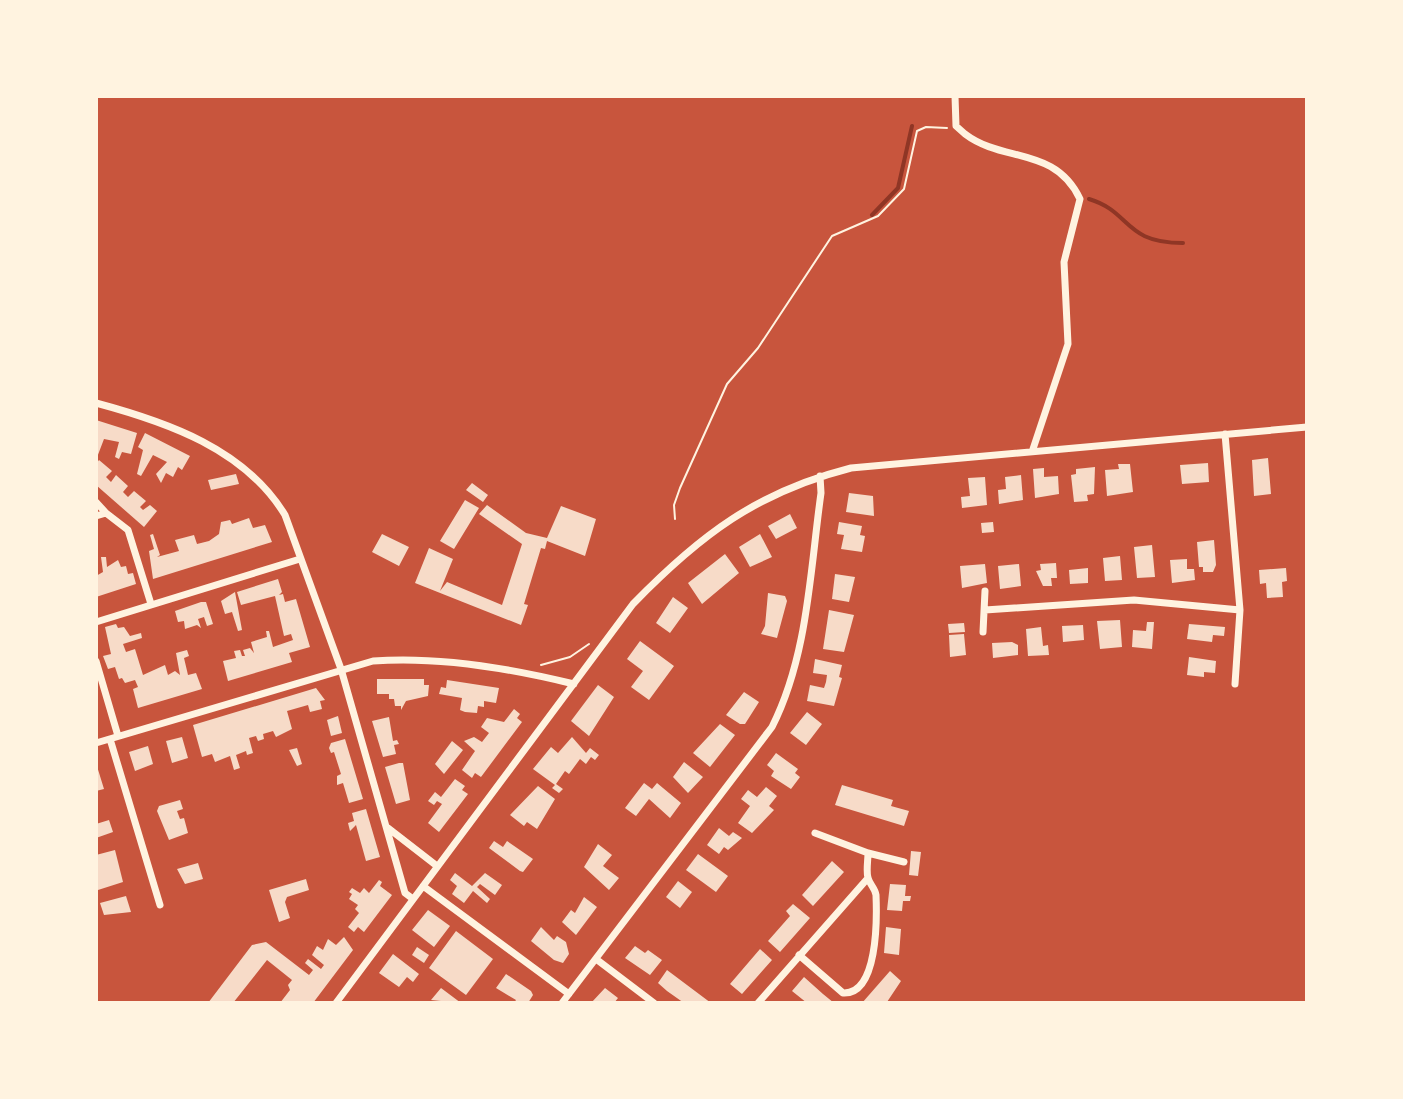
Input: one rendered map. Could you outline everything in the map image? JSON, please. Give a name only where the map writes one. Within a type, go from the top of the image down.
[{"type":"street","points":[[955,96],[956,126],[972,139],[1049,165],[1074,186],[1080,199],[1064,262],[1068,344],[1033,449]]},
{"type":"street","points":[[96,403],[178,430],[252,473],[268,488],[285,515],[341,669],[405,893],[413,899]]},
{"type":"street","points":[[336,1003],[633,604],[686,551],[751,504],[820,476],[865,466],[1307,427]]},
{"type":"street","points":[[1225,434],[1240,610],[1235,684]]},
{"type":"street","points":[[562,1003],[772,727],[786,699],[796,669],[821,493],[820,476]]},
{"type":"street","points":[[96,502],[128,530],[151,604]]},
{"type":"street","points":[[96,516],[106,513]]},
{"type":"street","points":[[96,622],[300,559]]},
{"type":"street","points":[[983,632],[985,591]]},
{"type":"street","points":[[985,610],[1134,600],[1240,610]]},
{"type":"street","points":[[96,743],[341,669],[403,659],[496,669],[574,684]]},
{"type":"street","points":[[96,661],[160,905]]},
{"type":"street","points":[[387,827],[437,866]]},
{"type":"street","points":[[815,833],[868,853],[904,862]]},
{"type":"street","points":[[799,955],[838,990],[847,993],[858,989],[871,968],[876,891],[868,878],[868,853]]},
{"type":"street","points":[[758,1003],[868,878]]},
{"type":"street","points":[[423,886],[569,994]]},
{"type":"street","points":[[596,959],[654,1003]]},
{"type":"path","points":[[675,519],[674,505],[680,488],[727,384],[758,348],[832,236],[878,216],[904,189],[917,131],[926,127],[939,130],[956,126]]},
{"type":"path","points":[[540,665],[570,657],[597,637]]},
{"type":"building","points":[[96,420],[137,433],[131,454],[122,452],[119,459],[115,457],[119,442],[104,439],[96,460]]},
{"type":"building","points":[[145,433],[190,456],[182,470],[178,467],[173,477],[166,473],[161,483],[156,474],[167,462],[153,455],[141,476],[137,474],[143,450],[138,447]]},
{"type":"building","points":[[1268,458],[1271,494],[1254,496],[1252,460]]},
{"type":"building","points":[[99,460],[112,471],[106,477],[111,482],[116,475],[128,486],[123,492],[128,497],[134,491],[146,501],[140,507],[143,510],[150,505],[157,511],[144,527],[96,485],[96,464]]},
{"type":"building","points":[[1208,463],[1209,482],[1182,484],[1180,465]]},
{"type":"building","points":[[1118,464],[1130,464],[1133,492],[1107,496],[1105,470],[1119,469]]},
{"type":"building","points":[[1095,467],[1094,494],[1087,495],[1088,501],[1074,502],[1071,475],[1076,474],[1076,469]]},
{"type":"building","points":[[1044,468],[1044,477],[1058,476],[1059,494],[1035,498],[1033,469]]},
{"type":"building","points":[[236,474],[239,484],[211,490],[208,480]]},
{"type":"building","points":[[1021,475],[1023,500],[999,504],[998,490],[1006,489],[1005,477]]},
{"type":"building","points":[[985,477],[987,505],[962,508],[961,497],[970,496],[968,478]]},
{"type":"building","points":[[472,483],[488,495],[483,502],[466,490]]},
{"type":"building","points":[[849,493],[873,496],[874,516],[846,512]]},
{"type":"building","points":[[465,500],[479,508],[454,549],[440,541]]},
{"type":"building","points":[[487,505],[526,533],[547,538],[561,506],[596,519],[585,556],[547,541],[545,549],[541,548],[521,625],[415,583],[429,548],[453,559],[440,591],[447,582],[502,605],[522,544],[479,514]]},
{"type":"building","points":[[790,514],[797,528],[776,539],[768,526]]},
{"type":"building","points":[[249,518],[253,528],[265,525],[272,542],[153,579],[149,551],[154,549],[150,535],[153,534],[160,555],[157,557],[179,551],[175,540],[194,535],[197,544],[209,541],[219,534],[221,522],[230,520],[232,524]]},
{"type":"building","points":[[839,522],[862,526],[860,535],[865,536],[862,552],[841,549],[844,535],[837,534]]},
{"type":"building","points":[[993,522],[994,532],[982,533],[981,523]]},
{"type":"building","points":[[382,534],[409,547],[399,566],[372,552]]},
{"type":"building","points":[[760,534],[772,557],[750,567],[739,547]]},
{"type":"building","points":[[1214,540],[1216,565],[1213,572],[1203,572],[1203,567],[1199,567],[1197,542]]},
{"type":"building","points":[[1152,545],[1155,577],[1137,578],[1134,547]]},
{"type":"building","points":[[725,554],[739,573],[702,604],[688,583]]},
{"type":"building","points":[[1120,556],[1122,580],[1105,581],[1103,558]]},
{"type":"building","points":[[101,557],[106,557],[107,567],[118,560],[121,567],[126,566],[128,574],[133,573],[136,584],[96,597],[96,576],[103,572]]},
{"type":"building","points":[[1187,559],[1187,569],[1194,569],[1195,580],[1172,583],[1170,560]]},
{"type":"building","points":[[1056,563],[1057,578],[1051,578],[1052,586],[1043,586],[1036,571],[1041,570],[1040,564]]},
{"type":"building","points":[[985,564],[987,583],[962,588],[960,566]]},
{"type":"building","points":[[1019,564],[1021,586],[1000,589],[998,566]]},
{"type":"building","points":[[1088,568],[1088,583],[1070,584],[1069,570]]},
{"type":"building","points":[[1286,568],[1287,581],[1282,582],[1283,597],[1267,598],[1266,583],[1260,584],[1259,570]]},
{"type":"building","points":[[835,574],[855,577],[849,602],[832,599]]},
{"type":"building","points":[[278,579],[282,592],[279,595],[283,594],[285,602],[296,599],[310,647],[289,653],[292,662],[228,681],[223,661],[236,658],[234,651],[240,650],[245,656],[243,650],[250,648],[254,653],[251,642],[267,637],[266,631],[269,631],[273,647],[293,640],[291,634],[284,636],[275,596],[241,605],[237,592]]},
{"type":"building","points":[[235,592],[242,630],[238,631],[232,612],[225,614],[221,601]]},
{"type":"building","points":[[768,593],[785,596],[787,601],[777,638],[761,634],[765,626]]},
{"type":"building","points":[[673,597],[688,608],[670,633],[656,623]]},
{"type":"building","points":[[206,602],[213,624],[207,626],[204,617],[198,619],[201,628],[197,625],[185,629],[184,621],[178,622],[175,611]]},
{"type":"building","points":[[829,610],[854,615],[844,652],[823,649]]},
{"type":"building","points":[[1120,620],[1122,647],[1100,649],[1097,621]]},
{"type":"building","points":[[1147,622],[1154,622],[1152,649],[1132,647],[1133,630],[1146,631]]},
{"type":"building","points":[[964,623],[965,632],[949,633],[948,624]]},
{"type":"building","points":[[116,624],[118,628],[124,627],[130,636],[141,633],[142,638],[123,644],[126,652],[135,649],[143,675],[165,665],[168,675],[175,671],[180,675],[176,653],[187,650],[189,656],[184,658],[188,675],[196,673],[202,689],[138,708],[133,689],[138,687],[135,680],[125,683],[122,678],[119,679],[115,667],[108,669],[103,656],[111,654],[105,627]]},
{"type":"building","points":[[1189,624],[1225,627],[1224,636],[1213,635],[1212,642],[1187,639]]},
{"type":"building","points":[[1083,625],[1084,640],[1063,642],[1062,626]]},
{"type":"building","points":[[1041,627],[1043,646],[1048,645],[1049,655],[1028,656],[1026,629]]},
{"type":"building","points":[[964,634],[966,655],[950,657],[949,635]]},
{"type":"building","points":[[640,641],[674,666],[649,700],[631,687],[643,671],[627,659]]},
{"type":"building","points":[[1012,642],[1018,645],[1018,655],[993,658],[992,643]]},
{"type":"building","points":[[1189,657],[1216,661],[1215,673],[1204,672],[1204,677],[1187,675]]},
{"type":"building","points":[[815,659],[842,665],[839,677],[842,678],[834,706],[807,701],[810,685],[824,688],[826,682],[827,675],[813,673]]},
{"type":"building","points":[[377,679],[424,679],[424,685],[429,685],[428,696],[406,701],[401,710],[401,706],[395,706],[394,699],[389,699],[389,694],[377,694]]},
{"type":"building","points":[[447,680],[499,688],[496,703],[484,701],[484,707],[478,706],[477,713],[460,710],[462,698],[439,694],[441,687],[446,688]]},
{"type":"building","points":[[598,685],[614,697],[589,736],[571,721]]},
{"type":"building","points":[[316,688],[325,700],[320,701],[322,709],[310,712],[308,705],[287,711],[292,729],[276,737],[273,731],[263,734],[264,739],[258,741],[256,736],[249,738],[253,753],[247,755],[246,751],[236,755],[240,768],[234,770],[230,756],[215,762],[212,754],[202,757],[193,725]]},
{"type":"building","points":[[744,692],[759,702],[745,724],[740,724],[726,715]]},
{"type":"building","points":[[514,709],[520,714],[517,718],[522,722],[481,777],[475,773],[472,778],[462,770],[475,751],[464,741],[474,737],[482,742],[489,733],[481,727],[487,718],[504,722]]},
{"type":"building","points":[[807,712],[822,724],[806,745],[790,733]]},
{"type":"building","points":[[338,716],[342,733],[331,736],[327,720]]},
{"type":"building","points":[[389,717],[393,741],[397,740],[399,744],[394,745],[396,754],[383,757],[372,721]]},
{"type":"building","points":[[720,724],[735,735],[710,767],[693,753]]},
{"type":"building","points":[[182,737],[188,758],[172,763],[166,741]]},
{"type":"building","points":[[572,737],[586,753],[590,748],[599,755],[595,760],[591,757],[586,764],[580,759],[569,774],[565,771],[556,784],[563,789],[559,793],[552,788],[555,785],[533,769],[551,747],[558,753]]},
{"type":"building","points":[[345,739],[363,799],[349,803],[343,783],[337,785],[337,776],[341,774],[334,752],[331,753],[329,748],[331,743]]},
{"type":"building","points":[[452,741],[463,750],[444,774],[435,764]]},
{"type":"building","points":[[148,746],[153,764],[135,771],[129,752]]},
{"type":"building","points":[[297,748],[302,764],[297,766],[289,750]]},
{"type":"building","points":[[776,753],[798,769],[795,773],[800,777],[791,789],[771,776],[774,771],[767,765]]},
{"type":"building","points":[[684,762],[703,777],[688,793],[673,777]]},
{"type":"building","points":[[96,763],[104,789],[96,791]]},
{"type":"building","points":[[403,763],[410,800],[396,804],[385,767]]},
{"type":"building","points":[[455,779],[465,786],[462,790],[468,794],[439,832],[428,823],[442,804],[437,801],[434,805],[428,801],[435,792],[441,797]]},
{"type":"building","points":[[644,783],[652,789],[657,783],[681,803],[670,818],[649,799],[636,816],[625,808]]},
{"type":"building","points":[[842,785],[893,800],[891,806],[909,811],[904,826],[835,805]]},
{"type":"building","points":[[538,786],[555,799],[537,829],[527,822],[524,826],[510,815]]},
{"type":"building","points":[[766,787],[777,796],[769,806],[774,810],[752,833],[738,823],[750,806],[741,799],[748,790],[757,797]]},
{"type":"building","points":[[180,800],[183,809],[177,811],[180,819],[184,818],[188,833],[169,840],[157,811],[159,806]]},
{"type":"building","points":[[366,809],[380,857],[366,861],[356,825],[350,831],[348,823],[354,821],[352,813]]},
{"type":"building","points":[[109,820],[113,832],[96,838],[96,824]]},
{"type":"building","points":[[719,828],[729,836],[733,832],[742,838],[728,850],[724,847],[719,854],[707,845]]},
{"type":"building","points":[[494,841],[503,847],[507,841],[533,859],[523,872],[520,871],[489,848]]},
{"type":"building","points":[[598,844],[612,855],[603,866],[619,878],[609,890],[584,867]]},
{"type":"building","points":[[115,850],[123,882],[98,890],[96,855]]},
{"type":"building","points":[[911,851],[921,852],[918,876],[909,875]]},
{"type":"building","points":[[698,854],[728,876],[716,892],[686,870]]},
{"type":"building","points":[[832,861],[844,872],[813,906],[802,895]]},
{"type":"building","points":[[198,863],[203,879],[185,884],[177,869]]},
{"type":"building","points":[[455,873],[472,886],[485,873],[502,885],[495,895],[480,884],[477,887],[490,899],[487,903],[473,891],[464,903],[452,894],[457,886],[450,880]]},
{"type":"building","points":[[306,879],[309,890],[287,897],[285,902],[290,918],[279,922],[269,890]]},
{"type":"building","points":[[379,880],[382,882],[380,886],[392,895],[364,932],[358,927],[354,932],[348,927],[359,913],[355,909],[358,905],[349,899],[352,894],[349,892],[352,888],[360,893],[364,888],[369,893]]},
{"type":"building","points":[[678,881],[692,892],[680,908],[666,897]]},
{"type":"building","points":[[890,884],[906,885],[905,896],[911,896],[910,901],[903,901],[902,911],[887,910]]},
{"type":"building","points":[[126,896],[131,912],[104,915],[100,903]]},
{"type":"building","points":[[584,897],[597,907],[576,935],[562,922],[571,910],[575,913]]},
{"type":"building","points":[[793,904],[810,918],[780,952],[768,941],[790,916],[786,911]]},
{"type":"building","points":[[428,910],[450,926],[434,947],[412,930]]},
{"type":"building","points":[[541,927],[554,940],[557,936],[566,942],[569,954],[563,963],[554,960],[531,941]]},
{"type":"building","points":[[886,927],[901,929],[899,955],[884,953]]},
{"type":"building","points":[[456,931],[493,959],[466,995],[429,968]]},
{"type":"building","points":[[344,937],[353,950],[313,1003],[280,1003],[290,990],[288,985],[292,980],[267,960],[233,1003],[208,1003],[252,945],[266,942],[309,975],[313,970],[305,963],[308,959],[321,969],[324,965],[312,955],[317,946],[323,950],[328,939],[336,945]]},
{"type":"building","points":[[635,946],[645,953],[648,950],[662,960],[650,975],[625,958]]},
{"type":"building","points":[[417,947],[429,955],[424,963],[412,955]]},
{"type":"building","points":[[760,949],[772,960],[742,994],[730,984]]},
{"type":"building","points":[[393,954],[419,974],[413,982],[407,977],[399,987],[379,973]]},
{"type":"building","points":[[667,970],[711,1003],[684,1003],[667,991],[658,983]]},
{"type":"building","points":[[890,971],[901,981],[887,1002],[862,1003]]},
{"type":"building","points":[[506,974],[531,991],[533,995],[528,1003],[514,1003],[516,1000],[496,988]]},
{"type":"building","points":[[804,977],[834,1003],[807,1003],[792,991]]},
{"type":"building","points":[[441,988],[461,1003],[431,1000]]},
{"type":"building","points":[[605,988],[618,998],[614,1003],[591,1003]]},
{"type":"waterway","points":[[872,215],[898,188],[912,126]]},
{"type":"waterway","points":[[1089,199],[1113,211],[1138,233],[1163,242],[1183,243]]}]
